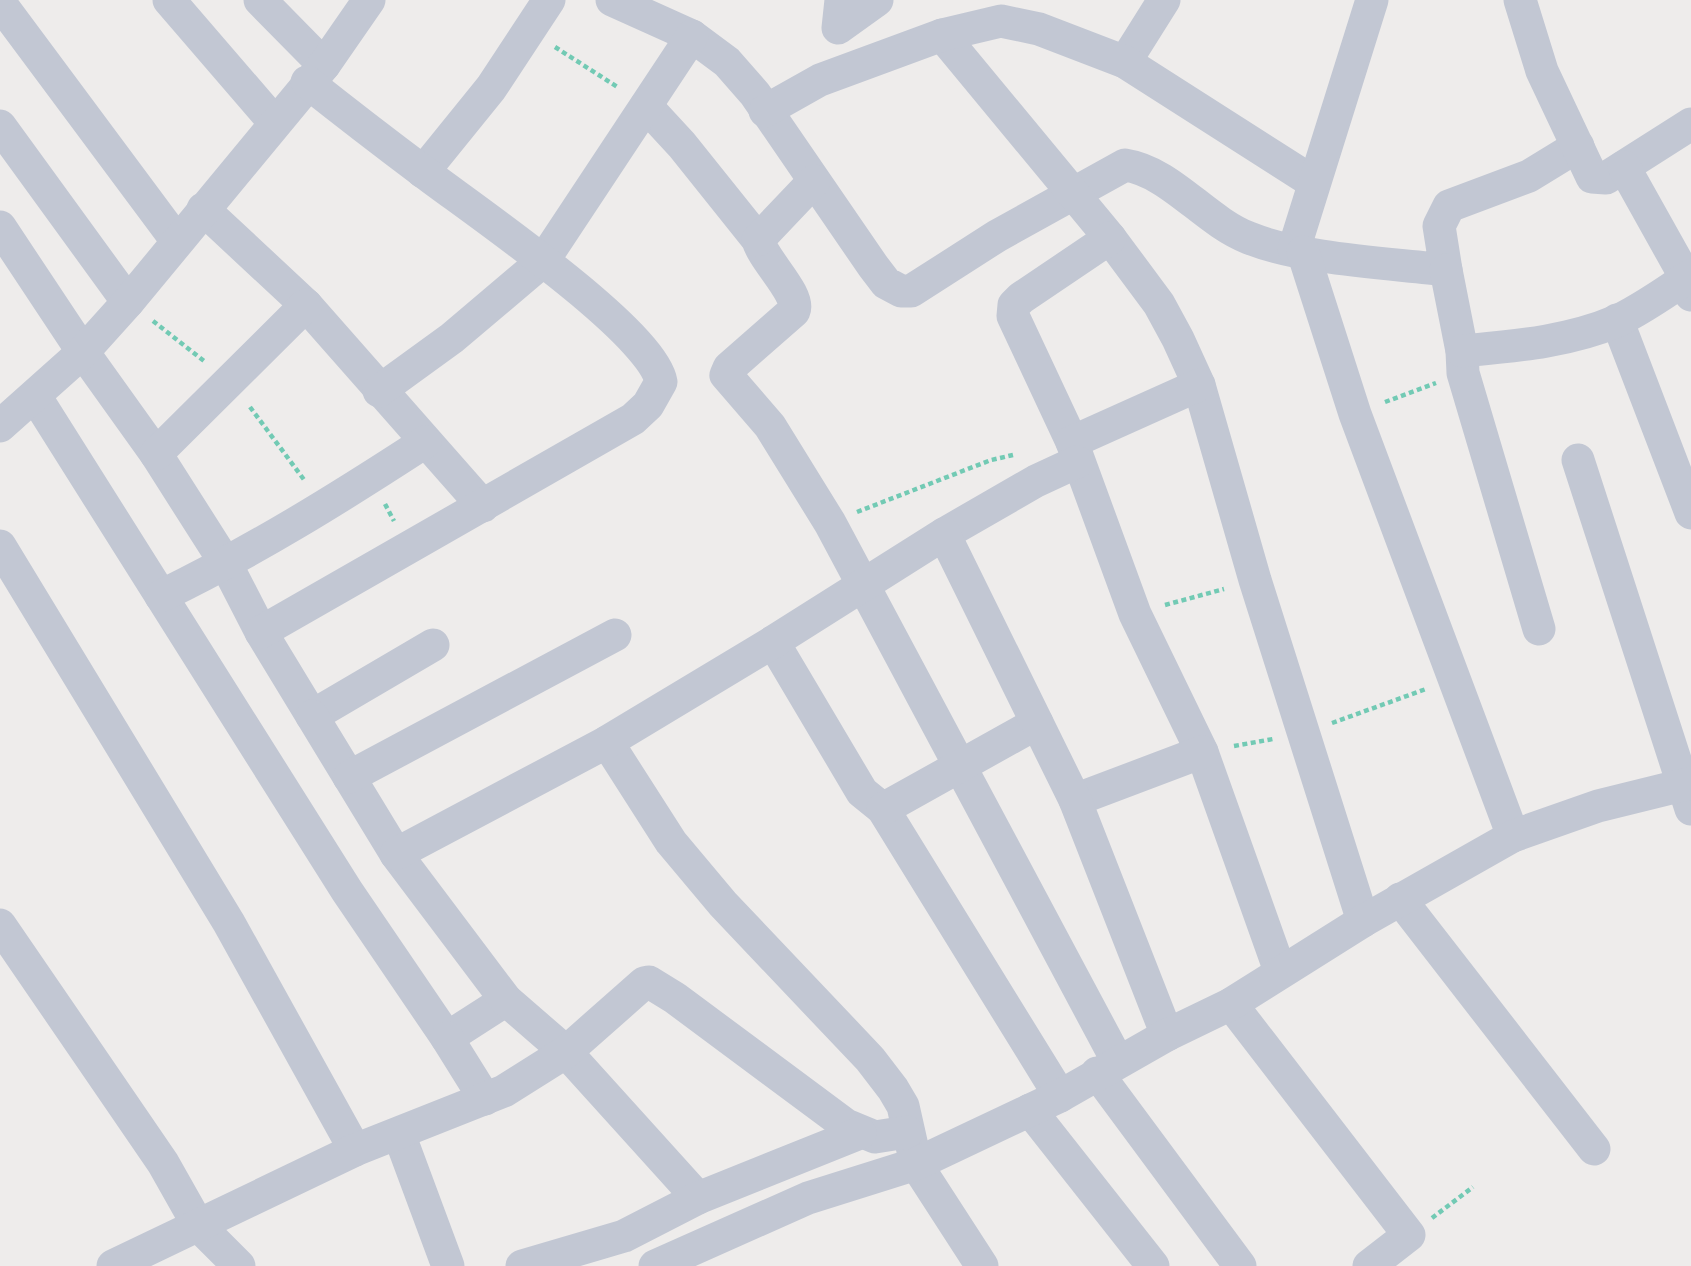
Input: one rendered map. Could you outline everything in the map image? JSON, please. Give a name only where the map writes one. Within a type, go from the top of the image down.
[{"type":"street","points":[[169,0],[275,123]]},
{"type":"street","points":[[260,0],[315,74],[423,172],[543,261],[618,325],[651,361],[661,382],[648,405],[633,419],[411,549],[261,632]]},
{"type":"street","points":[[0,426],[83,352],[128,302],[315,74],[369,0]]},
{"type":"street","points":[[423,172],[491,88],[549,0]]},
{"type":"street","points":[[820,80],[840,14],[877,0]]},
{"type":"street","points":[[1125,62],[1164,0]]},
{"type":"street","points":[[1372,0],[1313,183],[1298,250],[1354,414],[1513,836]]},
{"type":"street","points":[[1520,0],[1542,71],[1592,177],[1606,178],[1691,124]]},
{"type":"street","points":[[0,2],[177,241]]},
{"type":"street","points":[[635,4],[692,36],[727,62],[765,111],[886,283],[901,291],[911,291],[929,281],[998,236],[1120,166],[1134,167],[1161,179],[1221,225],[1251,239],[1298,250],[1446,270]]},
{"type":"street","points":[[765,111],[820,80],[942,35],[1001,20],[1039,29],[1125,62],[1313,183]]},
{"type":"street","points":[[942,35],[1110,238],[1159,304],[1199,386],[1255,580],[1363,921]]},
{"type":"street","points":[[379,391],[452,338],[543,261],[692,36]]},
{"type":"street","points":[[646,106],[682,145],[758,240],[760,251],[794,298],[796,307],[781,324],[729,368],[726,375],[770,426],[865,583],[959,765],[1108,1068],[1240,1266]]},
{"type":"street","points":[[0,126],[128,302]]},
{"type":"street","points":[[1539,629],[1463,362],[1439,226],[1449,206],[1529,176],[1578,146]]},
{"type":"street","points":[[1463,362],[1617,320],[1690,283],[1624,167]]},
{"type":"street","points":[[758,240],[814,181]]},
{"type":"street","points":[[203,209],[306,305],[483,506]]},
{"type":"street","points":[[0,227],[83,352],[156,454],[226,564],[261,632],[396,854],[506,1000],[566,1052],[698,1198]]},
{"type":"street","points":[[1110,238],[1030,292],[1013,310],[1016,324],[1074,452],[1135,614],[1202,752],[1280,971]]},
{"type":"street","points":[[156,454],[306,305]]},
{"type":"street","points":[[1617,320],[1691,513]]},
{"type":"street","points":[[396,854],[607,742],[774,642],[944,534],[1036,481],[1074,452],[1199,386]]},
{"type":"street","points":[[35,396],[347,891],[485,1099]]},
{"type":"street","points":[[161,596],[226,564],[325,508],[425,442]]},
{"type":"street","points":[[655,1266],[807,1198],[916,1164],[1060,1096],[1167,1035],[1231,1004],[1363,921],[1513,836],[1598,806],[1688,792],[1578,460]]},
{"type":"street","points":[[944,534],[1075,800],[1167,1035]]},
{"type":"street","points":[[0,546],[229,923],[355,1150]]},
{"type":"street","points":[[349,777],[615,635]]},
{"type":"street","points":[[774,642],[862,792],[883,809],[1060,1096]]},
{"type":"street","points":[[312,716],[433,645]]},
{"type":"street","points":[[883,809],[1037,723]]},
{"type":"street","points":[[607,742],[671,842],[723,904],[870,1059],[894,1089],[903,1106],[916,1164],[982,1266]]},
{"type":"street","points":[[1075,800],[1202,752]]},
{"type":"street","points":[[1400,899],[1594,1149]]},
{"type":"street","points":[[0,925],[163,1163],[198,1225],[239,1266]]},
{"type":"street","points":[[113,1266],[355,1150],[504,1091],[566,1052],[638,986],[649,982],[860,1133],[883,1137],[907,1132]]},
{"type":"street","points":[[447,1038],[506,1000]]},
{"type":"street","points":[[1231,1004],[1409,1235],[1369,1266]]},
{"type":"street","points":[[1030,1110],[1153,1266]]},
{"type":"street","points":[[522,1266],[624,1236],[698,1198],[860,1133]]},
{"type":"street","points":[[399,1134],[448,1266]]},
{"type":"path","points":[[530,31],[646,106]]},
{"type":"path","points":[[128,302],[231,382],[325,508]]},
{"type":"path","points":[[1354,414],[1463,362]]},
{"type":"path","points":[[830,523],[990,460],[1018,454]]},
{"type":"path","points":[[369,478],[411,549]]},
{"type":"path","points":[[1135,614],[1255,580]]},
{"type":"path","points":[[1202,752],[1305,733],[1453,680]]},
{"type":"path","points":[[1409,1235],[1473,1187]]}]
